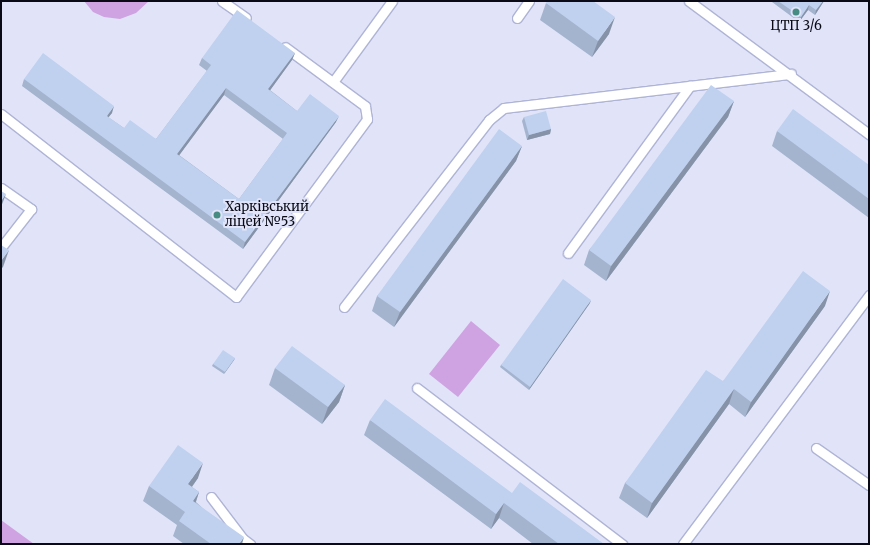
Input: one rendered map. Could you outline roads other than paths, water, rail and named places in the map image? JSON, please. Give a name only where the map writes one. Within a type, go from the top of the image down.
[{"type":"lane","points":[[222,1],[253,24]]},
{"type":"lane","points":[[333,82],[392,1]]},
{"type":"lane","points":[[517,18],[529,1]]},
{"type":"lane","points":[[689,1],[790,74],[869,134]]},
{"type":"lane","points":[[1,114],[236,297],[367,119],[365,106],[278,41]]},
{"type":"lane","points":[[344,307],[489,120],[504,108],[790,74]]},
{"type":"lane","points":[[568,253],[690,86]]},
{"type":"lane","points":[[1,188],[31,209],[3,245]]},
{"type":"lane","points":[[684,544],[869,295]]},
{"type":"lane","points":[[418,388],[622,544]]},
{"type":"lane","points":[[816,448],[869,485]]},
{"type":"lane","points":[[211,497],[250,544]]},
{"type":"place","name":"ЦТП 3/6","points":[[796,12]]},
{"type":"place","name":"Харківський ліцей №53","points":[[217,215]]}]
